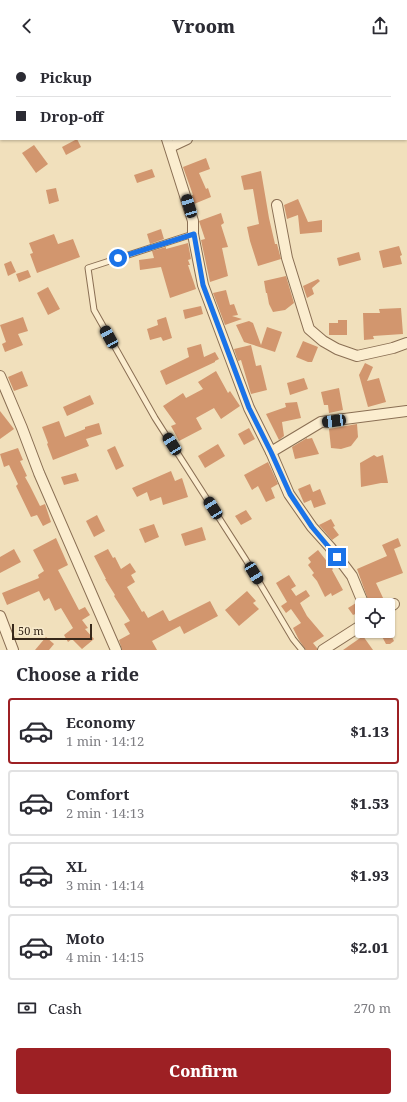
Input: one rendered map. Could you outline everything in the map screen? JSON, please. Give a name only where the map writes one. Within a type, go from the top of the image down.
[{"type":"street","points":[[182,140],[169,143],[193,221],[203,285],[249,408],[290,494],[312,527],[330,547],[352,576],[361,598]]},
{"type":"street","points":[[277,205],[287,258],[309,329],[323,341],[337,349],[357,356],[393,348],[407,343]]},
{"type":"street","points":[[0,376],[39,473],[116,650]]},
{"type":"street","points":[[271,452],[321,422],[407,411]]},
{"type":"street","points":[[0,616],[14,650]]},
{"type":"street","points":[[323,650],[355,629]]},
{"type":"lane","points":[[194,234],[88,268],[94,310],[155,418],[246,560],[293,639],[302,650]]},
{"type":"building","points":[[78,140],[81,147],[66,155],[62,147]]},
{"type":"building","points":[[34,145],[48,164],[36,173],[22,153]]},
{"type":"building","points":[[206,158],[210,169],[199,173],[206,189],[208,188],[211,197],[194,204],[193,195],[183,167]]},
{"type":"building","points":[[152,169],[155,177],[137,183],[134,175]]},
{"type":"building","points":[[261,171],[269,218],[275,244],[277,244],[281,259],[258,266],[247,227],[259,224],[253,189],[244,190],[241,176]]},
{"type":"building","points":[[56,188],[59,201],[49,204],[46,190]]},
{"type":"building","points":[[298,199],[308,222],[322,220],[322,232],[300,234],[298,215],[287,219],[284,205]]},
{"type":"building","points":[[221,213],[224,223],[221,225],[228,247],[222,248],[228,276],[210,282],[201,240],[205,239],[199,221]]},
{"type":"building","points":[[161,229],[164,239],[150,244],[147,234]]},
{"type":"building","points":[[54,234],[58,244],[73,239],[80,257],[37,273],[30,254],[33,253],[29,243]]},
{"type":"building","points":[[188,243],[191,259],[188,260],[190,265],[188,265],[196,289],[170,298],[161,267],[140,270],[139,260],[154,258],[152,251]]},
{"type":"building","points":[[399,246],[402,255],[400,256],[402,264],[383,268],[379,251]]},
{"type":"building","points":[[359,252],[361,260],[339,266],[337,258]]},
{"type":"building","points":[[11,261],[16,272],[8,276],[4,264]]},
{"type":"building","points":[[28,270],[31,277],[19,282],[16,274]]},
{"type":"building","points":[[286,276],[294,303],[285,310],[273,312],[269,304],[264,281]]},
{"type":"building","points":[[318,279],[320,281],[312,288],[314,294],[307,298],[303,286]]},
{"type":"building","points":[[48,287],[60,309],[48,315],[37,293]]},
{"type":"building","points":[[226,290],[230,305],[234,304],[238,315],[232,316],[242,319],[225,325],[213,293]]},
{"type":"building","points":[[201,306],[203,314],[185,319],[183,310]]},
{"type":"building","points":[[401,308],[403,334],[373,336],[374,339],[364,340],[363,313],[380,313],[379,309]]},
{"type":"building","points":[[23,317],[28,331],[18,334],[23,345],[5,352],[2,344],[6,342],[0,325]]},
{"type":"building","points":[[166,317],[172,338],[163,341],[161,337],[150,340],[147,329],[158,325],[157,320]]},
{"type":"building","points":[[338,320],[347,320],[347,335],[329,335],[329,323],[338,323]]},
{"type":"building","points":[[249,321],[253,323],[261,345],[267,327],[282,332],[275,352],[244,342],[236,325]]},
{"type":"building","points":[[303,341],[318,347],[312,362],[296,357]]},
{"type":"building","points":[[201,344],[204,357],[215,352],[219,359],[166,385],[160,371],[189,357],[187,348]]},
{"type":"building","points":[[251,345],[256,366],[261,365],[267,390],[251,394],[241,360],[238,361],[234,349]]},
{"type":"building","points":[[365,363],[373,367],[367,381],[379,378],[386,402],[368,407],[359,375]]},
{"type":"building","points":[[22,371],[28,386],[14,391],[8,377]]},
{"type":"building","points":[[216,371],[228,393],[230,391],[240,406],[221,419],[214,408],[196,418],[202,429],[179,441],[171,426],[176,424],[163,406],[183,393],[186,398],[203,389],[198,382]]},
{"type":"building","points":[[304,378],[308,389],[290,395],[287,383]]},
{"type":"building","points":[[339,388],[343,410],[329,413],[328,405],[324,405],[321,392]]},
{"type":"building","points":[[90,395],[94,404],[67,416],[63,407]]},
{"type":"building","points":[[297,402],[301,418],[282,422],[284,436],[279,440],[266,414],[286,407],[285,403]]},
{"type":"building","points":[[0,411],[14,429],[0,439]]},
{"type":"building","points":[[59,421],[65,437],[85,429],[85,427],[99,423],[102,434],[86,439],[89,446],[53,460],[42,427]]},
{"type":"building","points":[[357,424],[358,437],[351,446],[341,449],[331,448],[329,429]]},
{"type":"building","points":[[249,428],[255,439],[244,445],[238,434]]},
{"type":"building","points":[[307,438],[312,438],[319,454],[295,459],[292,447]]},
{"type":"building","points":[[218,444],[225,456],[205,468],[198,456]]},
{"type":"building","points":[[115,446],[124,466],[116,470],[107,450]]},
{"type":"building","points":[[18,448],[23,460],[20,461],[27,476],[25,477],[40,506],[45,504],[51,522],[43,526],[37,515],[31,517],[16,486],[18,484],[9,465],[4,467],[0,454]]},
{"type":"building","points":[[374,455],[377,457],[383,455],[388,483],[361,487],[360,463]]},
{"type":"building","points":[[268,462],[278,484],[271,488],[275,498],[266,502],[258,486],[252,490],[244,475]]},
{"type":"building","points":[[171,471],[175,481],[182,478],[188,497],[163,505],[161,497],[150,501],[147,492],[137,497],[132,488]]},
{"type":"building","points":[[76,473],[79,481],[64,485],[61,477]]},
{"type":"building","points":[[310,484],[313,492],[320,489],[326,504],[314,508],[311,500],[304,503],[298,489]]},
{"type":"building","points":[[246,510],[252,519],[241,525],[235,516]]},
{"type":"building","points":[[97,515],[105,531],[94,537],[86,521]]},
{"type":"building","points":[[331,519],[335,526],[333,527],[339,535],[332,540],[319,525]]},
{"type":"building","points":[[154,524],[159,537],[145,543],[139,529]]},
{"type":"building","points":[[202,527],[206,540],[185,546],[181,534]]},
{"type":"building","points":[[56,538],[68,565],[58,570],[79,610],[85,607],[90,615],[82,620],[88,628],[85,629],[94,639],[82,649],[72,639],[68,642],[64,635],[73,628],[61,608],[55,611],[49,598],[44,601],[39,591],[7,605],[2,593],[39,578],[38,575],[44,571],[33,550]]},
{"type":"building","points":[[398,538],[401,546],[394,549],[403,573],[376,583],[383,598],[367,598],[357,569],[387,556],[382,545]]},
{"type":"building","points":[[14,549],[21,562],[0,573],[0,557]]},
{"type":"building","points":[[108,549],[113,558],[115,557],[121,569],[130,563],[136,572],[131,575],[135,582],[127,587],[142,612],[144,611],[148,618],[163,610],[170,621],[210,601],[218,616],[184,634],[180,626],[152,641],[157,650],[122,650],[119,640],[130,634],[124,624],[130,621],[114,596],[115,595],[105,579],[94,556]]},
{"type":"building","points":[[318,550],[333,569],[332,570],[343,590],[332,596],[331,593],[325,597],[317,581],[312,575],[314,573],[308,565],[311,562],[308,558]]},
{"type":"building","points":[[289,575],[296,586],[291,589],[296,596],[306,590],[310,596],[300,603],[307,616],[324,636],[313,643],[317,650],[306,650],[293,628],[301,623],[291,609],[286,613],[281,606],[287,602],[276,583]]},
{"type":"building","points":[[247,591],[256,601],[253,603],[259,609],[239,626],[225,610]]},
{"type":"building","points":[[355,604],[355,614],[353,615],[348,608]]},
{"type":"building","points":[[46,637],[54,644],[49,650],[35,650]]},
{"type":"building","points":[[360,638],[364,638],[373,650],[343,650]]},
{"type":"building","points":[[383,638],[392,638],[394,641],[390,644],[386,644]]},
{"type":"route","points":[[118,258],[194,234],[203,285],[249,408],[290,494],[312,527],[337,557]]}]
